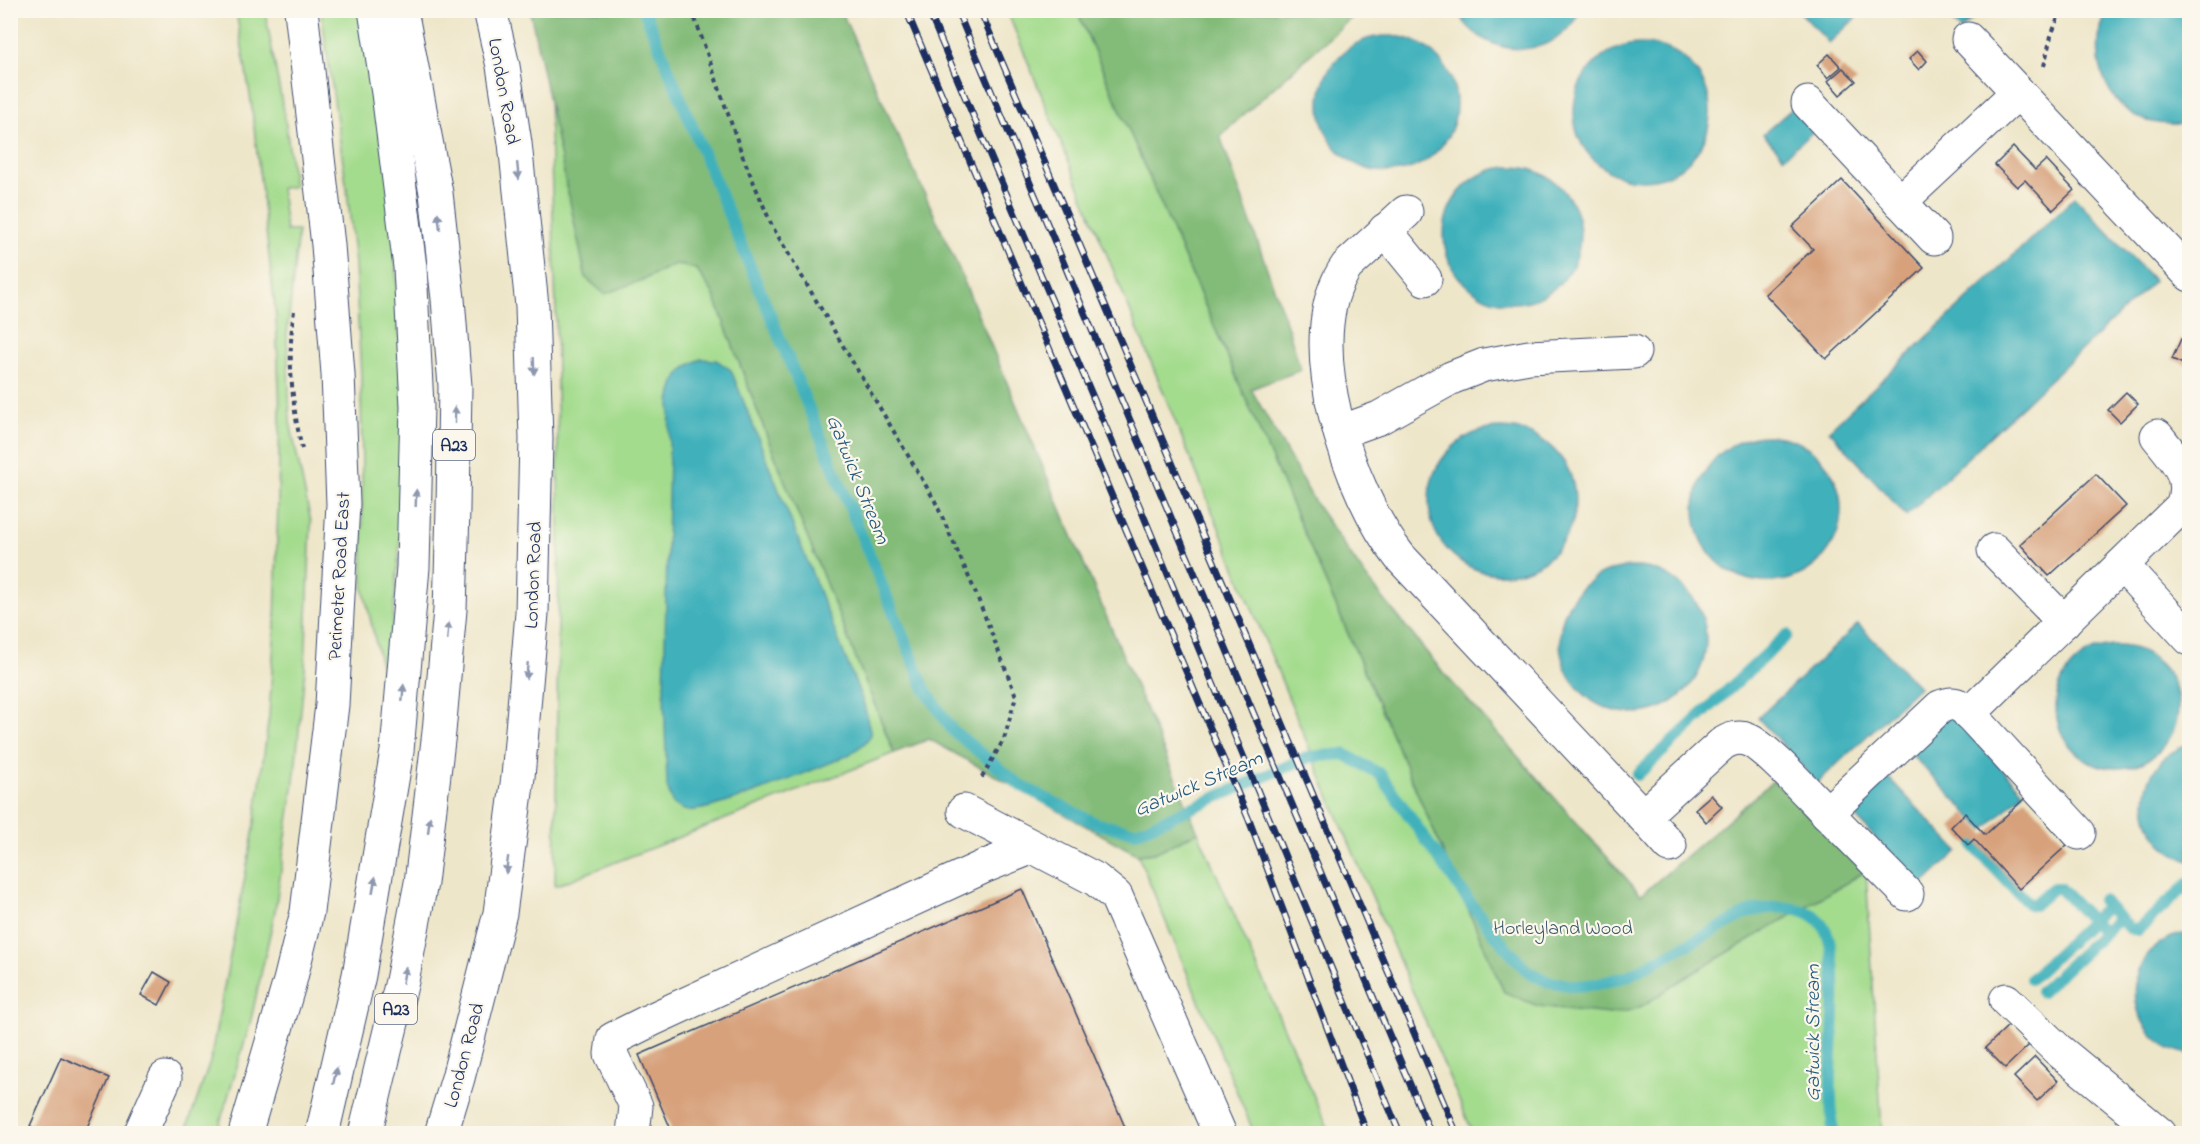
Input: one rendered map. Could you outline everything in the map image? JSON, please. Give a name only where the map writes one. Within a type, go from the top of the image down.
[{"type":"main road","name":"Perimeter Road East","points":[[245,1134],[290,981],[307,912],[333,705],[342,514],[342,445],[328,245],[301,10]]},
{"type":"main road","points":[[322,1134],[358,975],[397,751],[413,567],[417,417],[410,267],[375,10]]},
{"type":"main road","name":"A23","points":[[365,1134],[402,981],[421,883],[439,732],[449,621],[453,520],[455,386],[448,299],[436,193],[401,10]]},
{"type":"main road","name":"London Road","points":[[441,1134],[458,1078],[500,913],[519,777],[532,613],[536,439],[532,306],[515,143],[503,66],[490,10]]},
{"type":"main road","points":[[1968,39],[2190,275]]},
{"type":"main road","points":[[1900,202],[2022,96]]},
{"type":"main road","points":[[1808,103],[1934,238]]},
{"type":"main road","points":[[1425,279],[1395,221],[1347,266],[1339,276],[1331,299],[1328,325],[1328,371],[1333,408],[1364,497],[1382,531],[1400,557],[1670,846]]},
{"type":"main road","points":[[1340,432],[1379,418],[1451,378],[1484,365],[1529,357],[1634,352]]},
{"type":"main road","points":[[1969,714],[2182,507],[2187,492],[2181,468],[2157,436]]},
{"type":"main road","points":[[1995,549],[2064,622]]},
{"type":"main road","points":[[2122,566],[2190,639]]},
{"type":"main road","points":[[1827,813],[1940,707],[1953,703],[1969,714],[2079,833]]},
{"type":"main road","points":[[1643,816],[1722,744],[1737,738],[1746,739],[1762,749],[1907,894]]},
{"type":"main road","points":[[971,798],[1033,847],[1095,879],[1116,896],[1220,1134]]},
{"type":"main road","points":[[633,1134],[636,1106],[611,1054],[613,1039],[972,872],[1033,847]]},
{"type":"main road","points":[[2006,1000],[2064,1056],[2160,1134]]},
{"type":"main road","points":[[140,1134],[165,1078]]},
{"type":"path","points":[[692,10],[743,157],[772,226],[935,501],[975,591],[1016,696],[1004,739],[971,798]]},
{"type":"path","points":[[2022,96],[2038,85],[2050,36],[2061,10]]},
{"type":"path","points":[[294,308],[291,337],[294,410],[304,458]]},
{"type":"green space","points":[[236,11],[265,11],[286,125],[294,187],[281,188],[286,231],[298,231],[287,335],[290,422],[311,522],[305,669],[294,781],[275,911],[250,1024],[217,1133],[185,1134],[210,1062],[254,829],[269,716],[275,625],[280,413],[276,317],[251,101]]},
{"type":"green space","points":[[321,11],[367,11],[389,143],[407,467],[382,736],[382,670],[363,587],[361,375],[355,264],[347,190]]},
{"type":"green space","points":[[530,11],[841,11],[954,258],[1198,832],[1154,853],[1138,855],[929,739],[894,753],[768,439],[713,293],[696,269],[675,264],[605,294],[586,278]]},
{"type":"green space","points":[[1007,11],[1077,11],[1504,992],[1644,1005],[1683,979],[1866,871],[1882,1133],[1473,1133],[1324,784]]},
{"type":"green space","name":"Horleyland Wood","points":[[1077,11],[1359,11],[1220,136],[1301,370],[1251,389],[1317,506],[1366,577],[1441,670],[1641,895],[1773,781],[1866,871],[1683,979],[1644,1005],[1632,1010],[1609,1014],[1538,1006],[1504,992]]},
{"type":"green space","points":[[549,99],[586,278],[642,280],[675,264],[696,269],[713,293],[768,439],[894,753],[555,886],[559,545],[556,310]]},
{"type":"green space","points":[[1198,832],[1330,1133],[1254,1133],[1138,855],[1154,853]]},
{"type":"water","points":[[1457,11],[1580,11],[1569,28],[1554,40],[1537,47],[1519,49],[1501,46],[1484,39],[1469,27]]},
{"type":"water","points":[[1799,11],[1863,11],[1829,43]]},
{"type":"water","points":[[1942,11],[1981,11],[1960,30]]},
{"type":"water","points":[[2108,11],[2189,11],[2189,123],[2169,124],[2148,121],[2132,114],[2110,91],[2099,59],[2102,26]]},
{"type":"water","points":[[1388,36],[1414,41],[1436,56],[1451,78],[1456,104],[1451,130],[1436,152],[1414,167],[1388,172],[1362,167],[1340,152],[1325,130],[1320,104],[1325,78],[1340,56],[1362,41]]},
{"type":"water","points":[[1642,44],[1668,49],[1690,64],[1705,86],[1710,112],[1705,138],[1690,160],[1668,175],[1642,180],[1616,175],[1594,160],[1579,138],[1574,112],[1579,86],[1594,64],[1616,49]]},
{"type":"water","points":[[1795,106],[1816,129],[1784,157],[1763,134]]},
{"type":"water","points":[[1512,167],[1538,172],[1560,187],[1575,209],[1580,235],[1575,261],[1560,283],[1538,298],[1512,303],[1486,298],[1464,283],[1449,261],[1444,235],[1449,209],[1464,187],[1486,172]]},
{"type":"water","points":[[2075,197],[2154,281],[1906,516],[1829,430]]},
{"type":"water","points":[[701,359],[716,360],[731,370],[864,704],[871,735],[864,744],[847,756],[789,780],[715,806],[684,810],[672,803],[667,786],[664,693],[670,402],[673,387],[679,375],[687,366]]},
{"type":"water","points":[[1502,428],[1530,434],[1553,450],[1569,473],[1575,501],[1569,529],[1553,552],[1530,568],[1502,574],[1474,568],[1451,552],[1435,529],[1429,501],[1435,473],[1451,450],[1474,434]]},
{"type":"water","points":[[1768,436],[1796,442],[1819,458],[1835,481],[1841,509],[1835,537],[1819,560],[1796,576],[1768,582],[1740,576],[1717,560],[1701,537],[1695,509],[1701,481],[1717,458],[1740,442]]},
{"type":"water","points":[[1633,567],[1661,573],[1684,589],[1700,612],[1706,640],[1700,668],[1684,691],[1661,707],[1633,713],[1605,707],[1582,691],[1566,668],[1560,640],[1566,612],[1582,589],[1605,573]]},
{"type":"water","points":[[1858,624],[1919,687],[1817,783],[1758,718]]},
{"type":"water","points":[[2117,646],[2140,651],[2151,656],[2160,664],[2168,673],[2173,684],[2178,707],[2173,730],[2168,741],[2160,750],[2151,758],[2140,763],[2117,768],[2094,763],[2083,758],[2074,750],[2066,741],[2061,730],[2056,707],[2061,684],[2066,673],[2074,664],[2083,656],[2094,651]]},
{"type":"water","points":[[1950,714],[2024,792],[1984,830],[1909,752]]},
{"type":"water","points":[[2190,744],[2189,861],[2170,851],[2156,837],[2148,820],[2145,802],[2148,785],[2156,768],[2170,754]]},
{"type":"water","points":[[1887,776],[1958,851],[1921,886],[1850,811]]},
{"type":"water","points":[[2189,933],[2190,1054],[2166,1046],[2149,1031],[2139,1013],[2135,992],[2139,972],[2149,954],[2165,940]]},
{"type":"building","points":[[1918,51],[1927,61],[1919,70],[1909,59]]},
{"type":"building","points":[[1829,54],[1841,67],[1828,78],[1817,65]]},
{"type":"building","points":[[1843,68],[1856,81],[1840,95],[1828,81]]},
{"type":"building","points":[[2013,147],[2035,170],[2046,160],[2074,190],[2053,210],[2025,180],[2017,187],[1995,165]]},
{"type":"building","points":[[1842,180],[1924,268],[1826,359],[1765,294],[1813,249],[1792,227]]},
{"type":"building","points":[[2181,339],[2190,342],[2190,367],[2172,359]]},
{"type":"building","points":[[2126,392],[2138,404],[2120,422],[2108,410]]},
{"type":"building","points":[[2096,474],[2126,506],[2049,576],[2020,544]]},
{"type":"building","points":[[1711,795],[1722,807],[1706,822],[1695,809]]},
{"type":"building","points":[[2025,798],[2067,845],[2019,889],[1974,839],[1968,845],[1951,827],[1965,813],[1985,835]]},
{"type":"building","points":[[1022,889],[1128,1134],[673,1134],[639,1055]]},
{"type":"building","points":[[154,972],[171,982],[159,1005],[141,995]]},
{"type":"building","points":[[2009,1025],[2029,1045],[2005,1068],[1985,1048]]},
{"type":"building","points":[[61,1057],[109,1078],[84,1134],[47,1134],[30,1126]]},
{"type":"building","points":[[2035,1057],[2058,1081],[2037,1101],[2014,1077]]},
{"type":"waterway","name":"Gatwick Stream","points":[[644,10],[925,689],[952,730],[1020,785],[1097,824],[1136,832],[1309,757],[1344,754],[1380,774],[1493,932],[1526,970],[1546,981],[1574,986],[1598,984],[1628,976],[1749,912],[1767,908],[1788,908],[1807,912],[1822,924],[1832,955],[1834,976],[1831,1092],[1833,1134]]},
{"type":"waterway","points":[[1637,775],[1787,635]]},
{"type":"waterway","points":[[1974,846],[2029,904],[2034,905],[2053,888],[2060,888],[2104,933]]},
{"type":"waterway","points":[[2102,900],[2129,928],[2138,930],[2190,882]]},
{"type":"waterway","points":[[2031,979],[2108,906]]},
{"type":"waterway","points":[[2041,992],[2120,918]]},
{"type":"railway","points":[[906,10],[1249,820],[1367,1134]]},
{"type":"railway","points":[[928,10],[1142,512],[1400,1134]]},
{"type":"railway","points":[[957,10],[1431,1134]]},
{"type":"railway","points":[[980,10],[1457,1134]]}]
